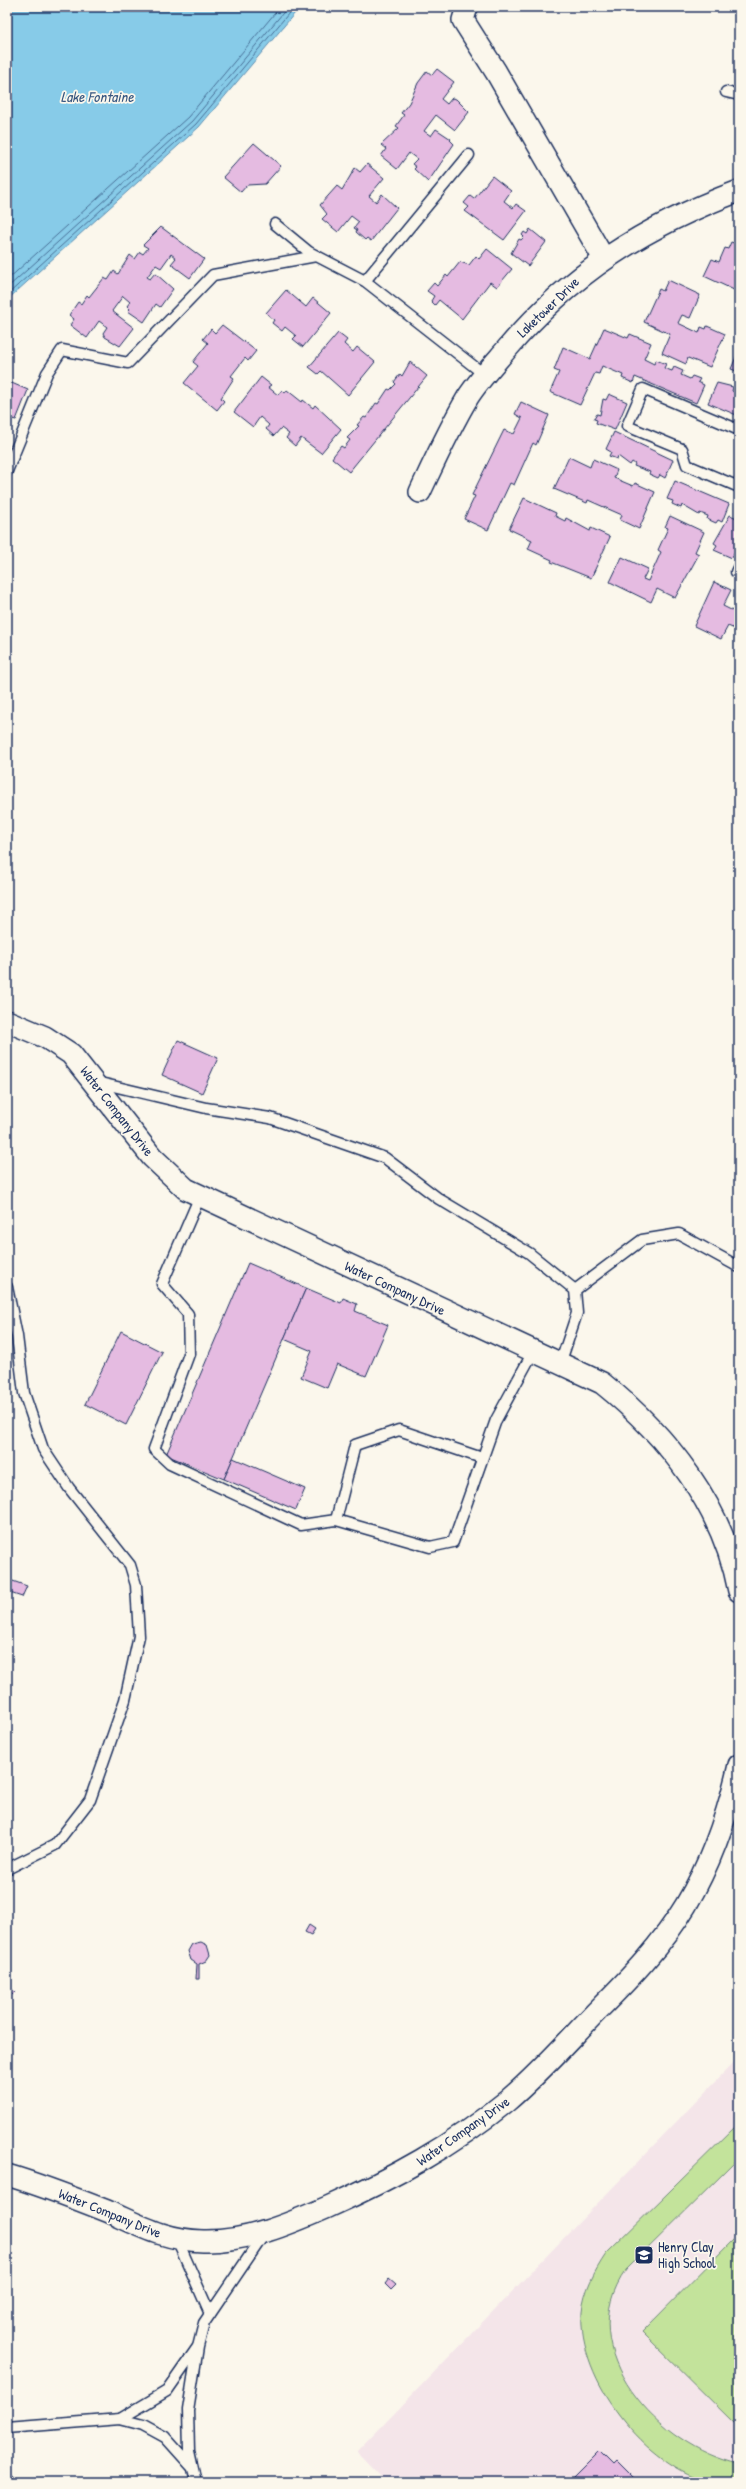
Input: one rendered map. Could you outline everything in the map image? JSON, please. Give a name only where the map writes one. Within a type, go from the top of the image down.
[{"type":"street","points":[[467,7],[463,20],[496,72],[604,259]]},
{"type":"street","name":"Laketower Drive","points":[[420,492],[452,426],[485,375],[529,322],[583,273],[662,223],[739,192]]},
{"type":"street","name":"Water Company Drive","points":[[7,1021],[45,1037],[71,1054],[96,1082],[152,1157],[173,1179],[200,1196],[602,1383],[645,1421],[670,1449],[690,1475],[720,1528],[734,1564],[739,1591]]},
{"type":"street","name":"Water Company Drive","points":[[7,2175],[40,2185],[109,2212],[155,2234],[177,2239],[205,2241],[266,2232],[374,2187],[419,2163],[478,2124],[536,2075],[641,1965],[656,1947],[686,1905],[722,1829],[731,1803],[739,1765]]},
{"type":"lane","points":[[726,92],[739,95]]},
{"type":"lane","points":[[365,281],[469,155]]},
{"type":"lane","points":[[275,224],[316,256],[365,281],[485,375]]},
{"type":"lane","points":[[7,471],[47,373],[62,350],[128,363],[214,275],[316,256]]},
{"type":"lane","points":[[739,430],[644,389],[628,426],[682,449],[687,466],[739,487]]},
{"type":"lane","points":[[96,1082],[206,1108],[270,1118],[385,1158],[439,1199],[529,1253],[575,1290],[577,1313],[560,1364]]},
{"type":"lane","points":[[200,1196],[162,1284],[188,1314],[189,1354],[154,1449],[170,1464],[301,1525],[336,1520],[430,1547],[453,1542],[496,1420],[533,1352]]},
{"type":"lane","points":[[575,1290],[642,1240],[679,1234],[739,1267]]},
{"type":"lane","points":[[7,1287],[17,1336],[24,1393],[42,1449],[70,1488],[130,1564],[136,1585],[139,1636],[125,1700],[90,1800],[55,1845],[7,1868]]},
{"type":"lane","points":[[336,1520],[355,1445],[399,1430],[482,1458]]},
{"type":"lane","points":[[196,2482],[189,2451],[188,2410],[198,2347],[204,2323],[266,2232]]},
{"type":"lane","points":[[177,2239],[210,2314]]},
{"type":"lane","points":[[120,2419],[167,2391],[198,2347]]},
{"type":"lane","points":[[7,2428],[120,2419],[143,2426],[165,2438],[193,2467]]},
{"type":"lane","points":[[7,2478],[11,2482]]},
{"type":"shaded area","name":"Henry Clay High School","points":[[739,2057],[739,2482],[386,2482],[357,2452]]},
{"type":"green space","points":[[739,2123],[739,2158],[626,2270],[611,2301],[608,2332],[616,2362],[632,2391],[654,2416],[680,2438],[709,2454],[739,2464],[739,2482],[718,2483],[688,2473],[664,2459],[641,2440],[621,2417],[604,2392],[591,2365],[583,2338],[582,2312],[590,2282],[606,2254]]},
{"type":"green space","points":[[739,2234],[739,2428],[642,2332]]},
{"type":"water","name":"Lake Fontaine","points":[[7,7],[300,7],[199,127],[7,300]]},
{"type":"building","points":[[437,69],[454,82],[441,99],[447,104],[452,98],[456,99],[469,112],[455,130],[436,115],[424,131],[431,136],[436,129],[451,139],[450,140],[454,144],[428,182],[414,169],[416,167],[412,164],[417,159],[409,153],[397,169],[381,156],[386,149],[381,145],[399,128],[396,126],[404,115],[401,113],[409,103],[418,83],[427,71],[432,75]]},
{"type":"building","points":[[254,143],[281,166],[265,184],[247,185],[241,192],[223,177]]},
{"type":"building","points":[[367,164],[384,178],[369,196],[376,202],[382,194],[397,208],[371,241],[367,238],[365,240],[356,232],[357,230],[354,228],[359,222],[351,216],[338,232],[322,219],[327,214],[320,205],[337,186],[342,190],[355,168],[360,172]]},
{"type":"building","points":[[492,176],[511,191],[504,201],[513,208],[516,204],[526,211],[504,240],[465,211],[469,207],[464,203],[470,196],[474,199]]},
{"type":"building","points":[[161,227],[204,259],[190,278],[171,264],[176,258],[171,254],[161,268],[156,265],[147,277],[150,279],[155,273],[173,289],[160,307],[156,304],[144,322],[128,311],[130,309],[127,306],[130,302],[123,296],[112,311],[134,328],[120,346],[105,337],[103,333],[107,327],[99,321],[87,338],[70,325],[74,319],[69,315],[78,302],[81,304],[87,295],[89,297],[104,278],[108,280],[114,271],[118,274],[130,255],[135,259],[140,252],[143,254],[148,248],[143,245]]},
{"type":"building","points":[[530,229],[546,242],[528,266],[511,253],[519,239],[521,240],[524,237],[522,235],[524,232],[527,234]]},
{"type":"building","points":[[731,242],[739,245],[739,278],[734,290],[704,276],[712,259],[719,262],[725,248],[728,249]]},
{"type":"building","points":[[487,249],[512,269],[497,287],[490,282],[462,319],[439,300],[435,305],[431,301],[434,296],[427,291],[434,283],[437,286],[446,275],[448,277],[460,262],[469,265],[476,256],[479,259]]},
{"type":"building","points":[[668,280],[700,295],[690,318],[682,315],[678,323],[699,333],[701,327],[706,329],[707,326],[725,334],[710,367],[688,358],[686,364],[662,353],[670,334],[644,322],[659,289],[663,291]]},
{"type":"building","points":[[286,290],[306,307],[313,298],[331,313],[303,347],[293,339],[296,336],[285,327],[282,331],[272,323],[274,320],[266,313]]},
{"type":"building","points":[[222,325],[256,351],[248,361],[245,358],[231,376],[234,378],[221,398],[224,401],[217,410],[184,383],[198,366],[193,362],[208,343],[203,339],[211,329],[215,333]]},
{"type":"building","points":[[604,328],[628,338],[630,334],[651,343],[644,359],[654,364],[656,360],[666,364],[664,368],[672,371],[674,367],[683,371],[681,375],[690,379],[692,376],[700,379],[698,382],[704,385],[696,403],[635,377],[633,383],[622,378],[623,375],[602,366],[599,374],[595,373],[580,405],[550,392],[559,372],[554,370],[563,347],[590,359]]},
{"type":"building","points":[[338,333],[347,340],[344,344],[353,352],[357,347],[375,362],[348,395],[321,371],[318,374],[309,367]]},
{"type":"building","points":[[739,350],[739,372],[731,369]]},
{"type":"building","points":[[410,362],[427,376],[349,472],[332,458],[341,446],[344,448],[350,440],[347,438],[359,426],[357,425],[364,417],[366,418],[376,403],[378,404],[388,389],[390,390],[396,384],[394,382],[400,374],[402,376]]},
{"type":"building","points":[[261,377],[271,385],[268,387],[278,395],[282,390],[285,393],[287,390],[302,402],[303,400],[313,408],[315,405],[341,429],[321,453],[301,438],[295,446],[286,438],[289,434],[281,428],[274,436],[266,429],[269,425],[260,417],[253,427],[234,412]]},
{"type":"building","points":[[7,381],[28,390],[16,420],[8,418],[7,421]]},
{"type":"building","points":[[717,383],[733,387],[732,391],[739,394],[739,416],[708,403]]},
{"type":"building","points":[[609,394],[627,402],[615,430],[596,423],[597,420],[594,419],[597,414],[600,415],[603,399],[606,400]]},
{"type":"building","points":[[521,402],[549,415],[536,445],[533,443],[514,485],[510,483],[488,530],[464,519],[475,496],[472,495],[504,430],[514,434],[522,418],[515,414]]},
{"type":"building","points":[[614,432],[673,460],[665,478],[660,475],[658,478],[649,474],[650,472],[634,466],[635,464],[632,462],[630,465],[618,456],[617,459],[609,456],[611,452],[606,449]]},
{"type":"building","points":[[569,457],[590,467],[593,459],[617,470],[614,478],[633,486],[635,483],[655,492],[639,529],[620,520],[622,515],[588,500],[587,503],[554,489]]},
{"type":"building","points":[[675,481],[729,504],[722,522],[718,520],[716,523],[707,519],[708,516],[700,513],[699,515],[682,505],[681,508],[672,504],[673,501],[667,499]]},
{"type":"building","points":[[524,498],[556,513],[555,516],[565,521],[566,518],[590,531],[591,528],[610,537],[591,578],[551,562],[552,560],[528,549],[532,540],[509,529]]},
{"type":"building","points":[[730,515],[739,519],[739,542],[732,558],[714,550],[717,545],[714,543]]},
{"type":"building","points":[[670,516],[704,532],[695,552],[699,554],[675,598],[657,589],[651,602],[610,582],[622,557],[648,569],[643,579],[648,581],[661,552],[658,550],[668,528],[665,527]]},
{"type":"building","points":[[714,582],[731,590],[723,606],[733,611],[739,597],[739,631],[728,626],[721,639],[694,626]]},
{"type":"building","points":[[178,1040],[218,1058],[202,1093],[162,1075]]},
{"type":"building","points":[[248,1263],[306,1288],[224,1479],[166,1455]]},
{"type":"building","points":[[306,1288],[341,1303],[343,1298],[357,1304],[355,1311],[388,1325],[366,1376],[337,1364],[327,1388],[301,1377],[312,1351],[284,1339]]},
{"type":"building","points":[[121,1331],[162,1352],[126,1425],[85,1404]]},
{"type":"building","points":[[233,1458],[305,1489],[296,1510],[224,1479]]},
{"type":"building","points":[[7,1579],[27,1586],[22,1597],[7,1592]]},
{"type":"building","points":[[309,1925],[315,1929],[311,1935],[305,1932]]},
{"type":"building","points":[[201,1942],[207,1945],[210,1955],[206,1961],[199,1964],[199,1979],[196,1979],[197,1964],[191,1960],[188,1951],[192,1944]]},
{"type":"building","points":[[7,1985],[15,1992],[7,2000]]},
{"type":"building","points":[[389,2279],[396,2285],[391,2290],[385,2284]]},
{"type":"building","points":[[600,2450],[614,2464],[617,2461],[638,2482],[568,2482]]},
{"type":"place","name":"Henry Clay High School","points":[[644,2255]]}]
